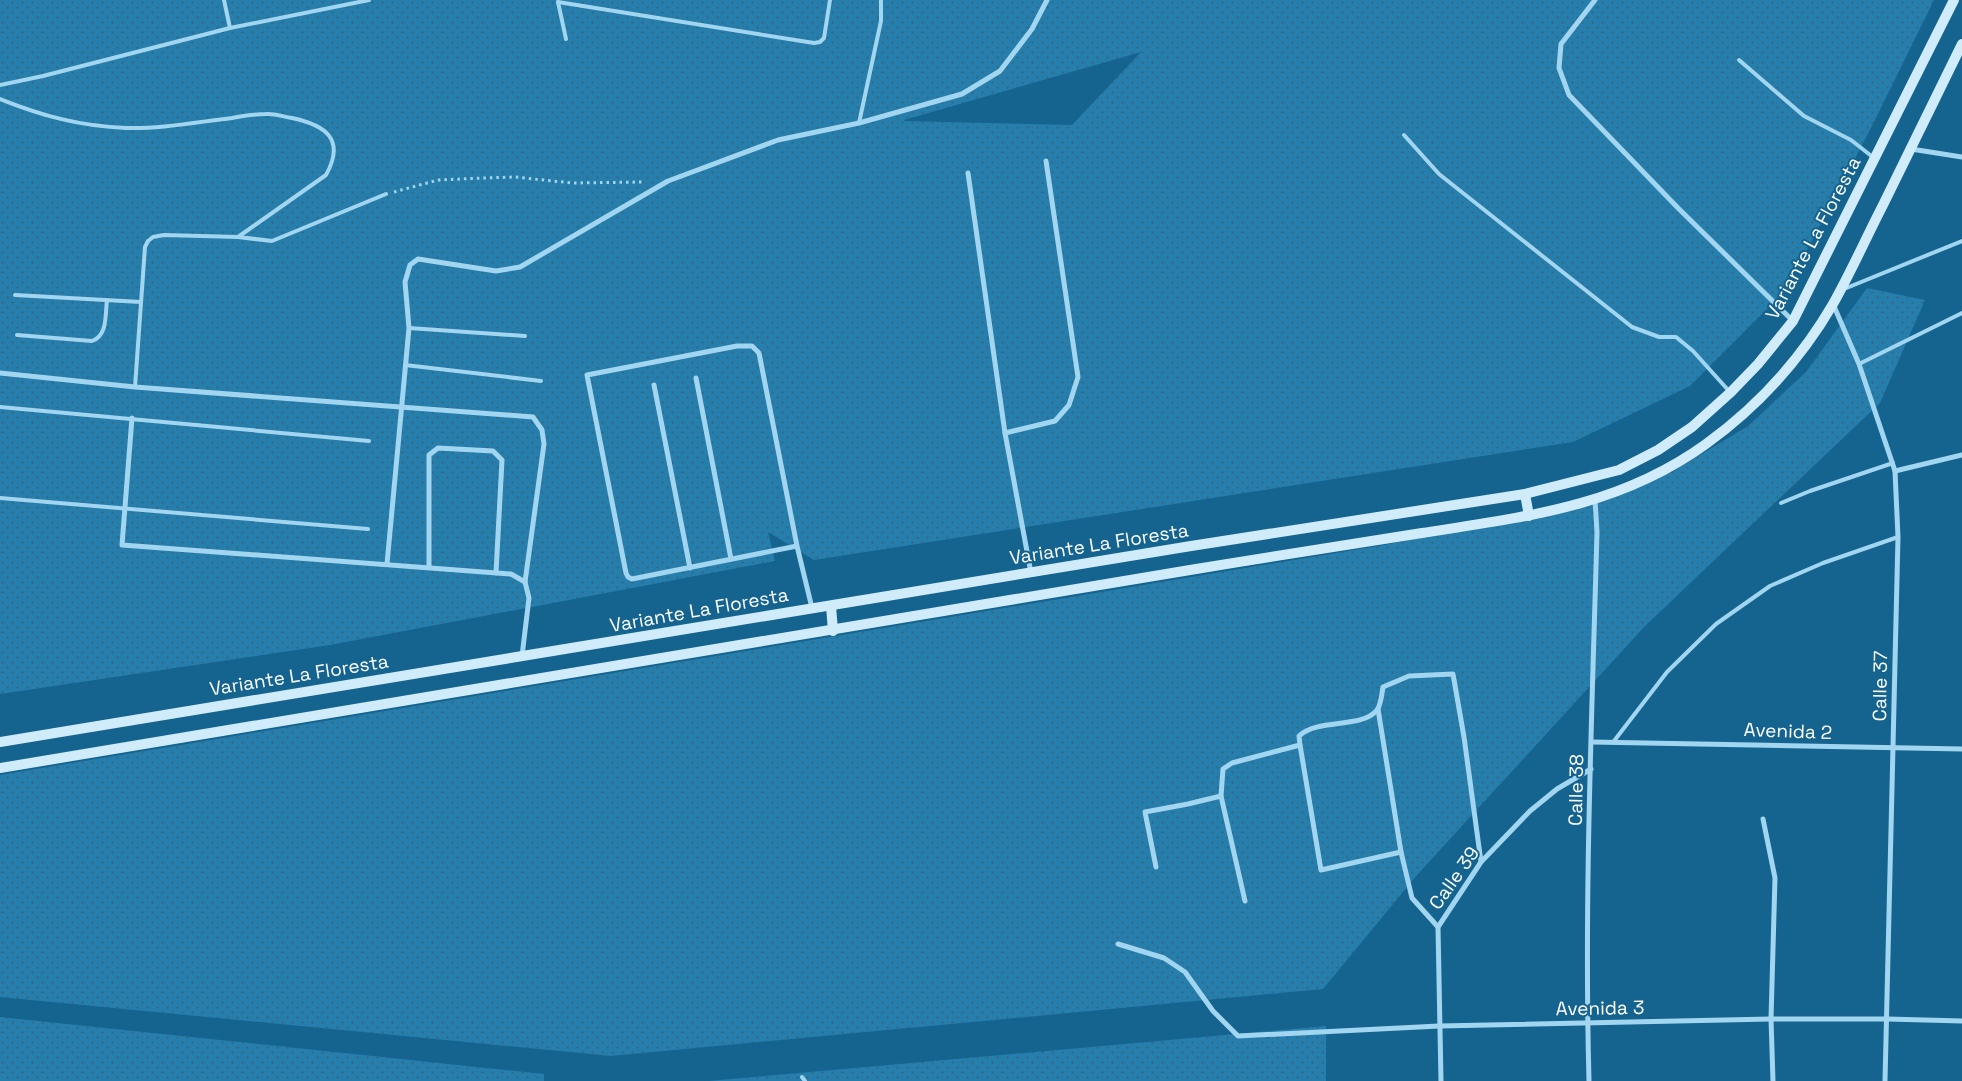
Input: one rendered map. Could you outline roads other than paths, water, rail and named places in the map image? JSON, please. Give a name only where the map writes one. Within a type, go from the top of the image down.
[{"type":"main road","name":"Variante La Floresta","points":[[0,742],[1525,494],[1619,470],[1658,450],[1692,427],[1731,392],[1758,364],[1793,321],[1954,0]]},
{"type":"main road","points":[[0,768],[1529,516],[1595,500],[1624,490],[1670,468],[1710,442],[1780,379],[1833,303],[1962,44]]},
{"type":"main road","points":[[1525,494],[1529,516]]},
{"type":"main road","points":[[831,606],[832,631]]},
{"type":"street","points":[[387,564],[409,328],[405,282],[410,265],[418,259],[496,271],[520,267],[668,181],[778,140],[858,123],[962,94],[1000,71],[1032,29],[1047,0]]},
{"type":"street","points":[[1595,0],[1561,44],[1559,68],[1569,95],[1678,208],[1793,321]]},
{"type":"street","points":[[1910,149],[1962,157]]},
{"type":"street","points":[[1005,433],[1055,421],[1069,405],[1078,377],[1046,161]]},
{"type":"street","points":[[968,173],[1005,433],[1031,573]]},
{"type":"street","name":"Calle 37","points":[[1833,303],[1859,364],[1895,470],[1898,537],[1885,1081]]},
{"type":"street","points":[[797,546],[632,579],[628,577],[587,375],[737,346],[752,346],[759,353],[797,546],[812,609]]},
{"type":"street","points":[[0,373],[136,387],[527,415],[533,417],[542,430],[544,444],[525,582],[529,598],[522,656]]},
{"type":"street","points":[[696,378],[730,559]]},
{"type":"street","points":[[654,385],[690,568]]},
{"type":"street","points":[[132,418],[122,545],[511,574],[525,582]]},
{"type":"street","points":[[429,567],[429,455],[438,448],[493,451],[502,460],[496,573]]},
{"type":"street","points":[[1895,470],[1962,455]]},
{"type":"street","name":"Calle 38","points":[[1589,1081],[1587,1024],[1597,532],[1595,500]]},
{"type":"street","points":[[1438,927],[1412,898],[1401,852],[1378,709],[1383,687],[1409,676],[1453,674],[1481,862]]},
{"type":"street","points":[[1378,709],[1368,717],[1333,723],[1304,731],[1300,736],[1300,745],[1321,870],[1401,852]]},
{"type":"street","points":[[1592,742],[1614,741]]},
{"type":"street","name":"Avenida 2","points":[[1614,741],[1894,749],[1962,749]]},
{"type":"street","points":[[1245,901],[1221,796],[1223,769],[1232,763],[1300,745]]},
{"type":"street","name":"Calle 39","points":[[1441,1081],[1438,927],[1481,862],[1530,811],[1557,789],[1591,769]]},
{"type":"street","points":[[1156,866],[1145,812],[1221,796]]},
{"type":"street","points":[[1763,818],[1775,878],[1771,1019],[1773,1081]]},
{"type":"street","name":"Avenida 3","points":[[1118,944],[1164,958],[1185,972],[1213,1011],[1238,1036],[1439,1026],[1771,1019],[1962,1021]]},
{"type":"lane","points":[[224,0],[230,28]]},
{"type":"lane","points":[[0,85],[43,76],[230,28],[369,0]]},
{"type":"lane","points":[[566,38],[558,1],[814,43],[820,42],[824,38],[830,0]]},
{"type":"lane","points":[[858,123],[881,21],[881,0]]},
{"type":"lane","points":[[1739,60],[1804,116],[1851,140],[1874,158]]},
{"type":"lane","points":[[0,99],[39,114],[93,126],[158,128],[269,114],[310,122],[320,126],[330,136],[334,155],[333,164],[326,175],[238,237]]},
{"type":"lane","points":[[1404,135],[1440,174],[1632,327],[1659,337],[1676,337],[1693,351],[1731,392]]},
{"type":"lane","points":[[136,387],[145,247],[148,240],[152,237],[185,235],[238,237],[272,241],[386,194]]},
{"type":"lane","points":[[1840,290],[1962,241]]},
{"type":"lane","points":[[15,295],[141,302]]},
{"type":"lane","points":[[17,335],[92,341],[99,338],[103,332],[107,300]]},
{"type":"lane","points":[[1859,364],[1962,313]]},
{"type":"lane","points":[[409,328],[526,336]]},
{"type":"lane","points":[[406,365],[541,381]]},
{"type":"lane","points":[[0,407],[369,441]]},
{"type":"lane","points":[[1782,503],[1810,491],[1892,463]]},
{"type":"lane","points":[[0,498],[368,529]]},
{"type":"lane","points":[[1614,741],[1667,672],[1716,624],[1770,586],[1823,563],[1898,537]]}]
